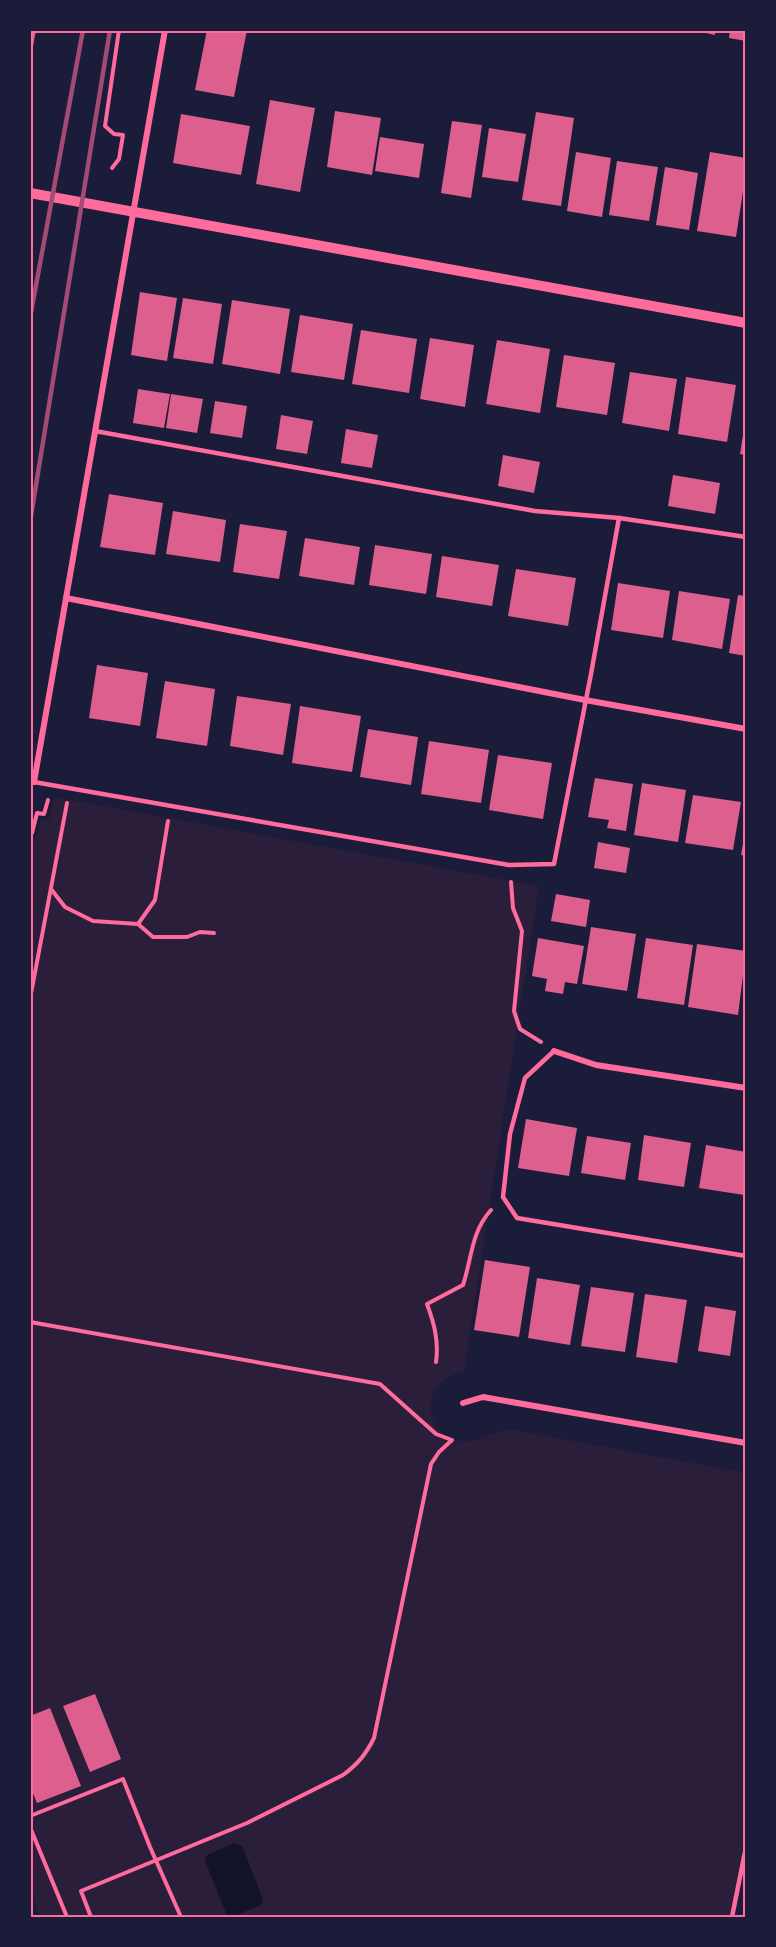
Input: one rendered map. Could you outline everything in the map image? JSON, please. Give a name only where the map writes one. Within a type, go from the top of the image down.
[{"type":"street","points":[[34,782],[165,30]]},
{"type":"street","points":[[35,194],[746,322]]},
{"type":"street","points":[[66,598],[585,700],[746,729]]},
{"type":"street","points":[[554,1051],[596,1065],[746,1088]]},
{"type":"street","points":[[463,1403],[483,1397],[746,1443]]},
{"type":"lane","points":[[95,431],[536,511],[619,518],[746,537]]},
{"type":"lane","points":[[34,782],[509,865],[554,864],[619,518]]},
{"type":"lane","points":[[554,1051],[525,1078],[510,1134],[503,1197],[516,1218],[746,1256]]},
{"type":"lane","points":[[732,1917],[746,1846]]},
{"type":"path","points":[[112,168],[119,159],[123,135],[114,134],[105,126],[119,30]]},
{"type":"path","points":[[30,833],[32,834],[37,813],[45,814],[50,784]]},
{"type":"path","points":[[30,999],[69,788]]},
{"type":"path","points":[[138,924],[155,900],[170,806]]},
{"type":"path","points":[[509,865],[513,908],[522,932],[514,1011],[520,1029],[554,1051]]},
{"type":"path","points":[[51,889],[65,907],[93,921],[138,924],[153,938],[187,937],[200,932],[213,933]]},
{"type":"path","points":[[436,1362],[437,1341],[427,1304],[463,1285],[481,1221],[503,1197]]},
{"type":"path","points":[[30,1322],[380,1384],[436,1434],[452,1440],[430,1464],[374,1738],[366,1754],[356,1766],[343,1775],[247,1823],[187,1850],[157,1859],[81,1891],[90,1917]]},
{"type":"path","points":[[30,1816],[123,1779],[181,1917]]},
{"type":"path","points":[[30,1827],[67,1917]]},
{"type":"shaded area","points":[[54,797],[539,886],[464,1371],[450,1376],[439,1385],[433,1395],[432,1418],[447,1436],[466,1442],[501,1431],[520,1431],[746,1473],[746,1847],[732,1917],[41,1917],[30,1888],[30,851],[32,839],[36,839],[41,819],[49,820]]},
{"type":"shaded area","points":[[234,1843],[242,1846],[263,1899],[261,1905],[232,1917],[226,1913],[205,1861],[207,1855]]},
{"type":"building","points":[[30,30],[36,30],[31,58],[30,58]]},
{"type":"building","points":[[207,30],[247,30],[234,97],[195,90]]},
{"type":"building","points":[[693,30],[715,30],[715,35]]},
{"type":"building","points":[[730,30],[746,30],[746,41],[729,38]]},
{"type":"building","points":[[270,100],[315,108],[300,192],[256,184]]},
{"type":"building","points":[[335,111],[381,118],[372,175],[327,167]]},
{"type":"building","points":[[536,112],[574,118],[561,206],[522,200]]},
{"type":"building","points":[[181,114],[250,126],[241,175],[173,163]]},
{"type":"building","points":[[452,121],[482,125],[471,198],[441,193]]},
{"type":"building","points":[[489,128],[526,134],[518,182],[482,177]]},
{"type":"building","points":[[380,137],[424,144],[419,178],[375,171]]},
{"type":"building","points":[[576,152],[611,158],[602,217],[567,211]]},
{"type":"building","points":[[710,152],[746,158],[736,237],[697,231]]},
{"type":"building","points":[[617,161],[658,167],[649,221],[609,215]]},
{"type":"building","points":[[665,167],[698,173],[689,230],[656,225]]},
{"type":"building","points":[[140,292],[177,298],[167,361],[131,355]]},
{"type":"building","points":[[183,298],[222,304],[213,364],[173,358]]},
{"type":"building","points":[[232,300],[290,309],[280,374],[222,364]]},
{"type":"building","points":[[300,315],[353,324],[344,380],[291,372]]},
{"type":"building","points":[[361,330],[417,339],[409,393],[352,384]]},
{"type":"building","points":[[430,338],[474,345],[465,407],[420,399]]},
{"type":"building","points":[[497,340],[550,349],[540,413],[486,404]]},
{"type":"building","points":[[564,355],[615,363],[607,415],[556,407]]},
{"type":"building","points":[[630,372],[677,379],[669,431],[622,423]]},
{"type":"building","points":[[686,377],[736,385],[727,442],[678,434]]},
{"type":"building","points":[[138,389],[170,394],[164,428],[133,423]]},
{"type":"building","points":[[171,394],[203,399],[197,433],[166,428]]},
{"type":"building","points":[[215,401],[247,406],[242,438],[210,433]]},
{"type":"building","points":[[281,415],[313,421],[307,454],[276,449]]},
{"type":"building","points":[[746,422],[746,455],[740,454]]},
{"type":"building","points":[[346,429],[378,435],[372,468],[341,463]]},
{"type":"building","points":[[503,455],[540,462],[534,493],[498,486]]},
{"type":"building","points":[[673,475],[720,483],[715,514],[668,506]]},
{"type":"building","points":[[109,494],[163,503],[155,555],[100,547]]},
{"type":"building","points":[[173,511],[226,520],[220,562],[166,554]]},
{"type":"building","points":[[240,524],[287,531],[279,579],[233,572]]},
{"type":"building","points":[[305,538],[360,547],[354,585],[299,576]]},
{"type":"building","points":[[375,545],[432,554],[426,594],[369,585]]},
{"type":"building","points":[[442,556],[499,565],[492,606],[436,597]]},
{"type":"building","points":[[516,569],[576,578],[568,626],[508,616]]},
{"type":"building","points":[[618,583],[670,591],[663,638],[611,630]]},
{"type":"building","points":[[679,591],[730,599],[722,649],[672,640]]},
{"type":"building","points":[[738,595],[746,596],[746,656],[729,653]]},
{"type":"building","points":[[97,665],[148,673],[140,726],[89,718]]},
{"type":"building","points":[[165,681],[215,689],[207,746],[156,738]]},
{"type":"building","points":[[237,696],[291,704],[283,755],[230,746]]},
{"type":"building","points":[[300,706],[361,716],[352,772],[292,763]]},
{"type":"building","points":[[368,729],[418,737],[411,785],[360,777]]},
{"type":"building","points":[[429,741],[489,750],[481,803],[421,794]]},
{"type":"building","points":[[498,755],[552,763],[543,819],[489,810]]},
{"type":"building","points":[[595,778],[633,784],[626,831],[607,828],[609,820],[588,817]]},
{"type":"building","points":[[642,783],[686,790],[678,842],[634,835]]},
{"type":"building","points":[[693,795],[741,802],[733,850],[685,843]]},
{"type":"building","points":[[746,832],[746,856],[741,855]]},
{"type":"building","points":[[598,842],[630,848],[626,873],[594,868]]},
{"type":"building","points":[[556,894],[590,900],[586,927],[551,921]]},
{"type":"building","points":[[591,927],[636,934],[627,991],[582,984]]},
{"type":"building","points":[[538,938],[584,946],[577,984],[565,982],[563,994],[545,991],[547,979],[532,976]]},
{"type":"building","points":[[646,938],[693,945],[684,1005],[637,998]]},
{"type":"building","points":[[697,944],[746,951],[738,1015],[688,1007]]},
{"type":"building","points":[[526,1119],[577,1128],[569,1176],[518,1168]]},
{"type":"building","points":[[644,1135],[691,1143],[684,1187],[638,1180]]},
{"type":"building","points":[[587,1136],[631,1143],[625,1180],[581,1173]]},
{"type":"building","points":[[706,1145],[746,1152],[744,1195],[699,1188]]},
{"type":"building","points":[[485,1260],[530,1267],[519,1337],[474,1330]]},
{"type":"building","points":[[537,1278],[580,1285],[570,1345],[528,1338]]},
{"type":"building","points":[[591,1287],[634,1293],[625,1352],[581,1346]]},
{"type":"building","points":[[645,1294],[687,1300],[677,1363],[636,1357]]},
{"type":"building","points":[[705,1306],[736,1311],[730,1356],[698,1351]]},
{"type":"building","points":[[95,1694],[121,1759],[90,1772],[63,1706]]},
{"type":"building","points":[[50,1708],[81,1786],[37,1803],[30,1786],[30,1716]]},
{"type":"railway","points":[[30,318],[83,30]]},
{"type":"railway","points":[[30,522],[110,30]]}]
